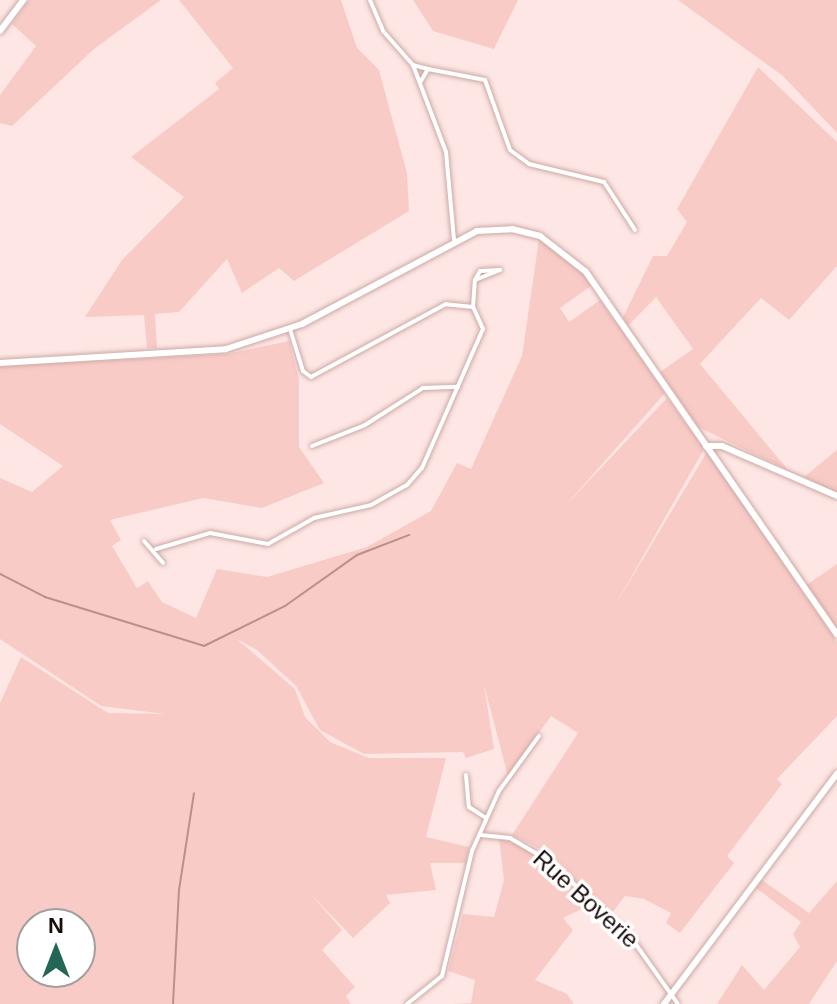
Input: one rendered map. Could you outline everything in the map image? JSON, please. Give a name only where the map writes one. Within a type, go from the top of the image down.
[{"type":"main road","points":[[0,31],[23,0]]},
{"type":"main road","points":[[0,363],[202,352],[290,329],[454,240],[512,229],[567,252],[837,635]]},
{"type":"main road","points":[[706,446],[837,496]]},
{"type":"main road","points":[[664,1004],[837,774]]},
{"type":"street","points":[[370,0],[383,31],[413,65],[446,152],[454,240]]},
{"type":"street","points":[[413,65],[485,80],[510,150],[529,164],[604,182],[635,230]]},
{"type":"street","points":[[421,81],[428,69]]},
{"type":"street","points":[[156,549],[210,533],[268,544],[324,513],[382,501],[419,474],[482,334],[473,307],[475,280],[480,271],[500,270],[493,278],[475,280]]},
{"type":"street","points":[[290,329],[303,371],[318,376],[446,304],[473,307]]},
{"type":"street","points":[[312,446],[365,425],[423,388],[459,387]]},
{"type":"street","points":[[144,541],[156,549],[163,563]]},
{"type":"street","points":[[407,1004],[430,991],[446,967],[479,835],[486,818],[539,736]]},
{"type":"street","points":[[466,775],[469,807],[486,818]]},
{"type":"street","name":"Rue Boverie","points":[[479,835],[510,838],[542,855],[630,936],[673,992],[678,1004]]},
{"type":"shaded area","points":[[29,0],[161,0],[94,49],[12,126],[0,123],[0,95],[36,46],[12,24]]},
{"type":"shaded area","points":[[179,0],[341,0],[357,48],[379,70],[407,173],[409,211],[294,281],[279,268],[242,293],[227,259],[179,312],[155,314],[157,348],[147,348],[144,315],[85,317],[122,260],[184,197],[131,157],[219,89],[215,83],[233,68]]},
{"type":"shaded area","points":[[413,0],[518,0],[494,49],[433,31]]},
{"type":"shaded area","points":[[678,0],[837,0],[837,133],[783,76]]},
{"type":"shaded area","points":[[758,67],[837,142],[837,266],[789,320],[761,298],[700,364],[788,470],[698,427],[660,372],[693,349],[656,297],[628,326],[623,317],[653,256],[667,256],[687,222],[677,209]]},
{"type":"shaded area","points":[[539,239],[577,265],[591,286],[560,308],[569,322],[600,300],[665,393],[565,506],[667,398],[704,449],[613,609],[707,452],[837,642],[837,716],[777,779],[782,784],[727,856],[734,863],[680,933],[666,923],[671,913],[644,899],[625,896],[612,913],[535,846],[512,835],[578,733],[551,716],[508,776],[484,685],[494,749],[466,758],[463,752],[364,754],[320,730],[296,686],[257,650],[237,639],[295,689],[305,717],[330,742],[369,758],[446,758],[426,837],[469,847],[466,863],[430,863],[436,890],[386,895],[390,903],[353,938],[310,893],[342,930],[322,950],[355,987],[346,996],[351,1004],[0,1004],[0,703],[21,657],[108,713],[165,714],[101,706],[0,639],[0,478],[32,492],[63,466],[0,424],[0,366],[227,354],[289,341],[299,379],[299,447],[324,483],[262,508],[203,498],[110,520],[121,540],[112,546],[137,588],[148,581],[162,602],[196,618],[217,569],[267,577],[367,547],[431,511],[457,463],[471,469],[522,356]]},
{"type":"shaded area","points":[[837,450],[837,492],[804,477]]},
{"type":"shaded area","points":[[837,564],[837,629],[836,630],[805,586]]},
{"type":"shaded area","points":[[499,838],[527,848],[592,904],[563,918],[573,930],[535,980],[567,994],[574,1004],[453,1004],[471,1003],[475,980],[448,971],[463,914],[494,917],[504,880]]},
{"type":"shaded area","points":[[762,880],[809,913],[837,881],[837,961],[809,1004],[717,1004],[742,965],[764,990],[800,947],[793,934],[801,922],[756,888]]},
{"type":"waterway","points":[[0,574],[45,597],[204,646],[285,606],[357,555],[409,535]]},
{"type":"waterway","points":[[173,1004],[179,890],[194,793]]}]
